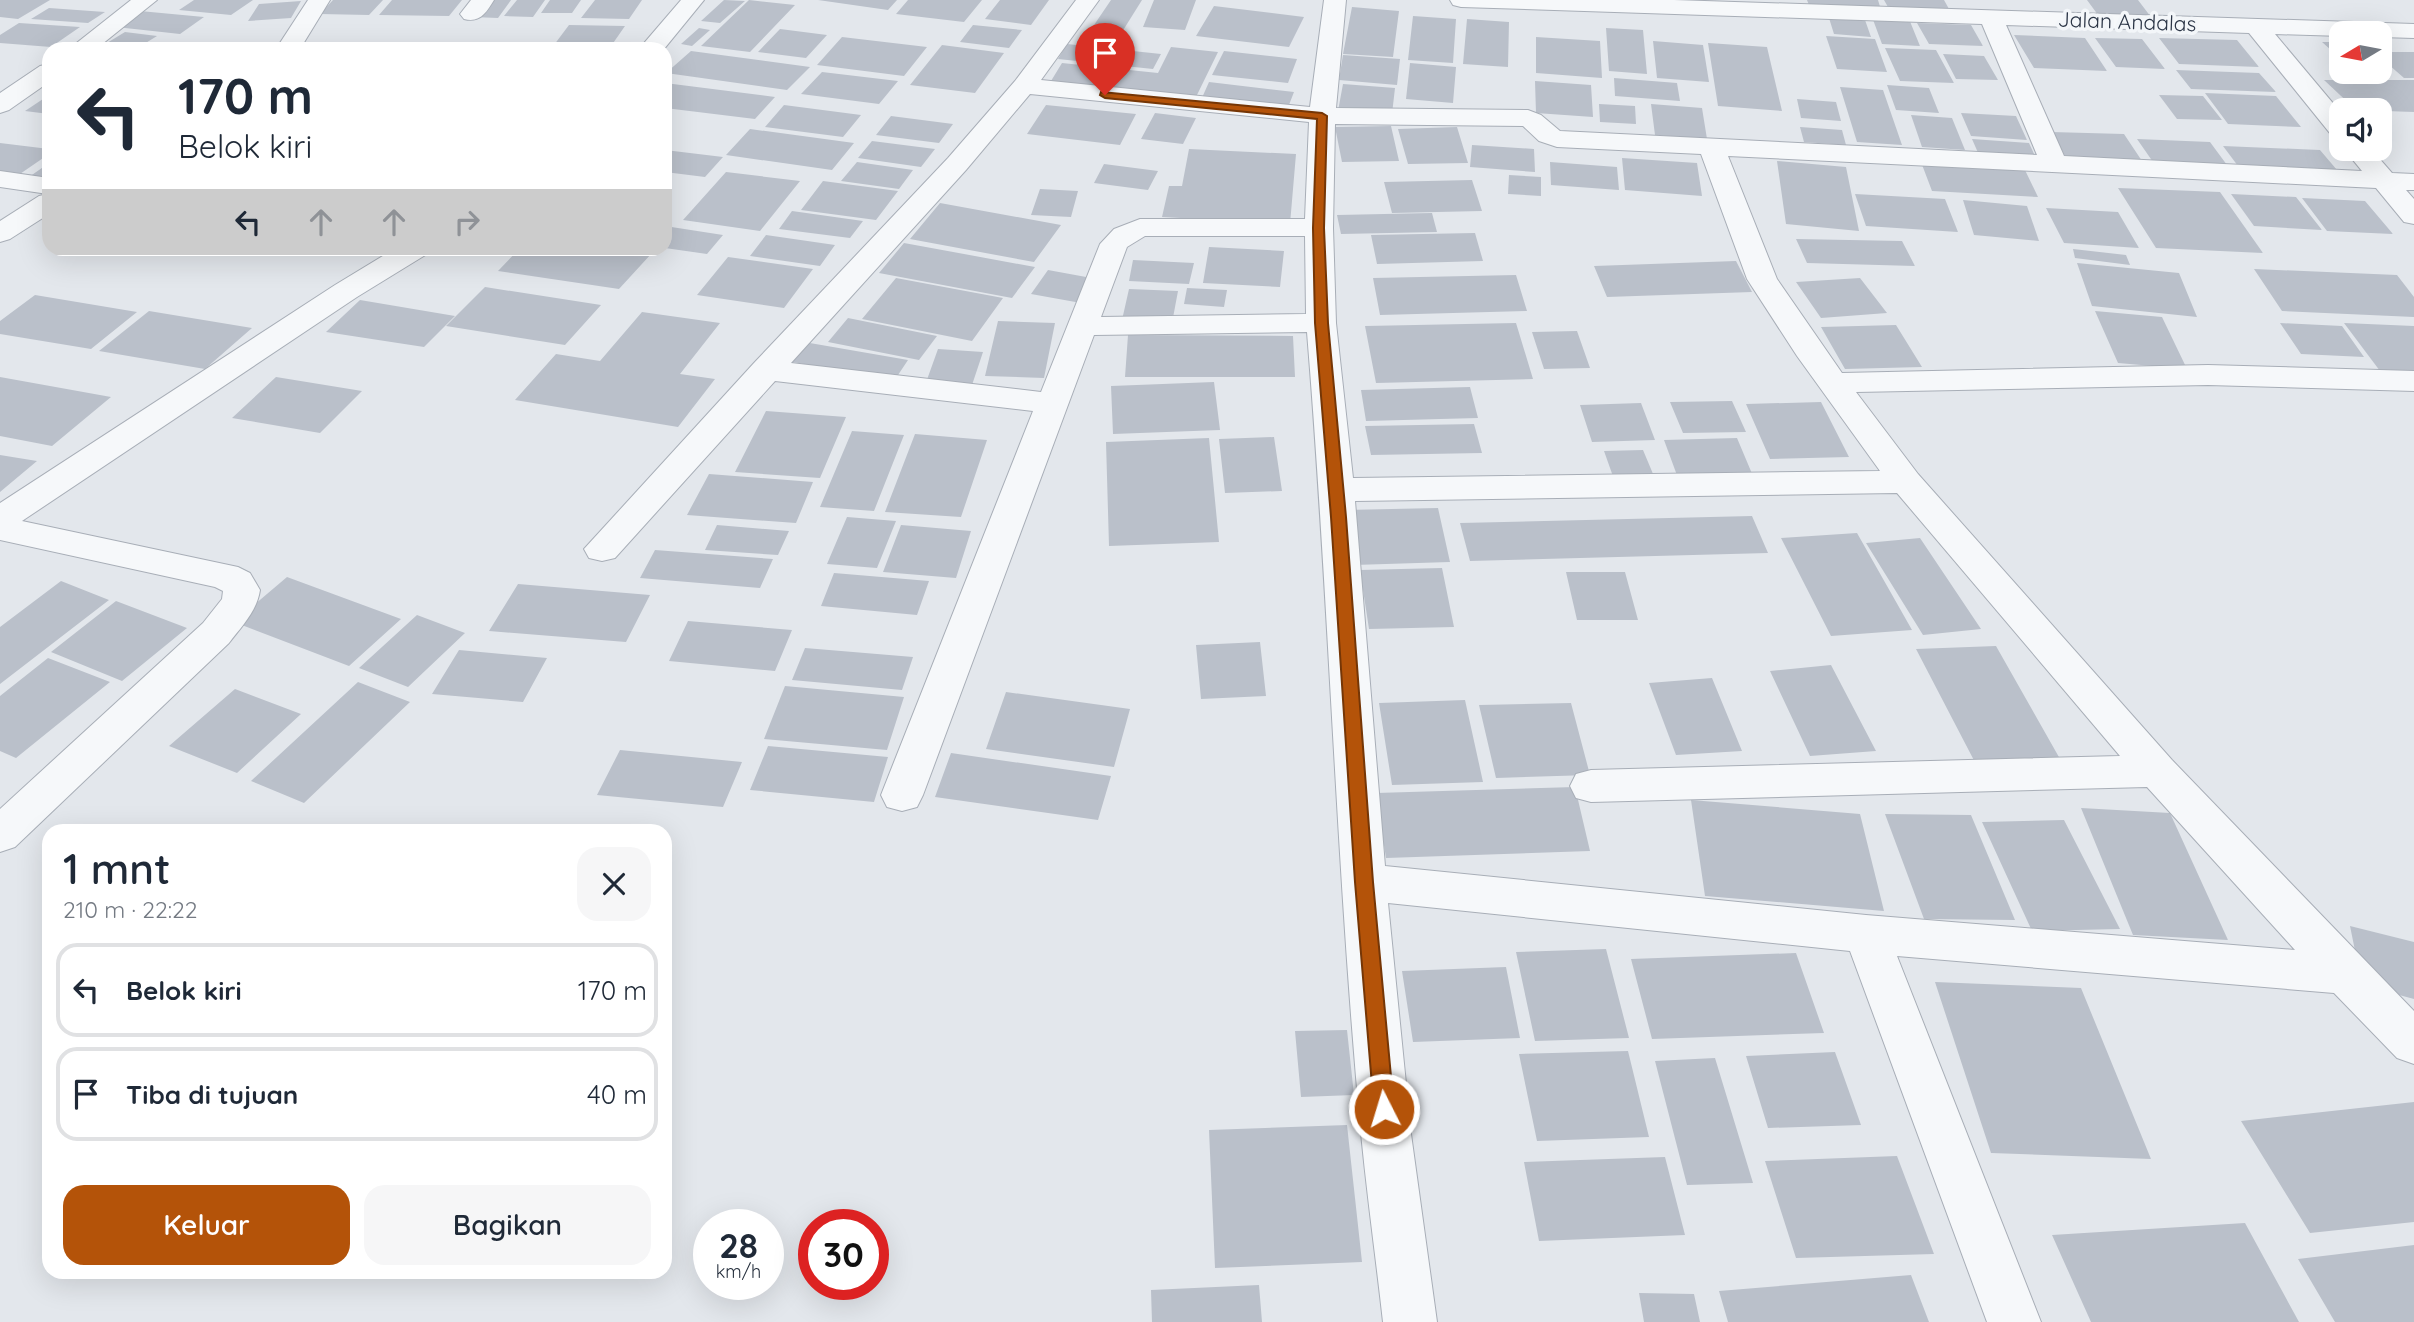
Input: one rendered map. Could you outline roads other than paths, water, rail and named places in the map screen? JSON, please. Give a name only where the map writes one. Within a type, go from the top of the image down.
[{"type":"street","points":[[90,42],[146,0]]},
{"type":"street","points":[[292,42],[319,0]]},
{"type":"street","points":[[657,42],[693,0]]},
{"type":"street","points":[[602,549],[957,164],[1024,86],[1088,0]]},
{"type":"street","points":[[1335,0],[1322,116],[1319,228],[1321,323],[1336,490],[1364,882],[1387,1134],[1410,1322]]},
{"type":"street","name":"Jalan Andalas","points":[[1461,0],[1728,3],[1991,17],[2034,9],[2169,23],[2414,31]]},
{"type":"street","points":[[2158,0],[2169,23]]},
{"type":"street","points":[[1991,17],[2053,163]]},
{"type":"street","points":[[2257,27],[2329,115]]},
{"type":"street","points":[[0,105],[42,76]]},
{"type":"street","points":[[1024,86],[1322,116],[1528,118],[1535,121],[1549,137],[1557,139],[2414,182]]},
{"type":"street","points":[[1711,146],[1762,279],[1833,383],[1906,482],[2157,771],[2414,1043]]},
{"type":"street","points":[[2367,161],[2414,216]]},
{"type":"street","points":[[0,179],[42,185]]},
{"type":"street","points":[[0,233],[42,206]]},
{"type":"street","points":[[902,794],[1114,244],[1140,227],[1319,228]]},
{"type":"street","points":[[0,519],[346,291],[404,256]]},
{"type":"street","points":[[1082,326],[1321,323]]},
{"type":"street","points":[[765,370],[1051,403]]},
{"type":"street","points":[[1833,383],[2208,375],[2414,382]]},
{"type":"street","points":[[1336,490],[1906,482]]},
{"type":"street","points":[[0,528],[225,576],[237,582],[242,590],[240,602],[215,633],[0,835]]},
{"type":"street","points":[[1591,786],[2157,771]]},
{"type":"street","points":[[1364,882],[1866,934],[2346,974]]},
{"type":"street","points":[[1866,934],[2014,1322]]}]
